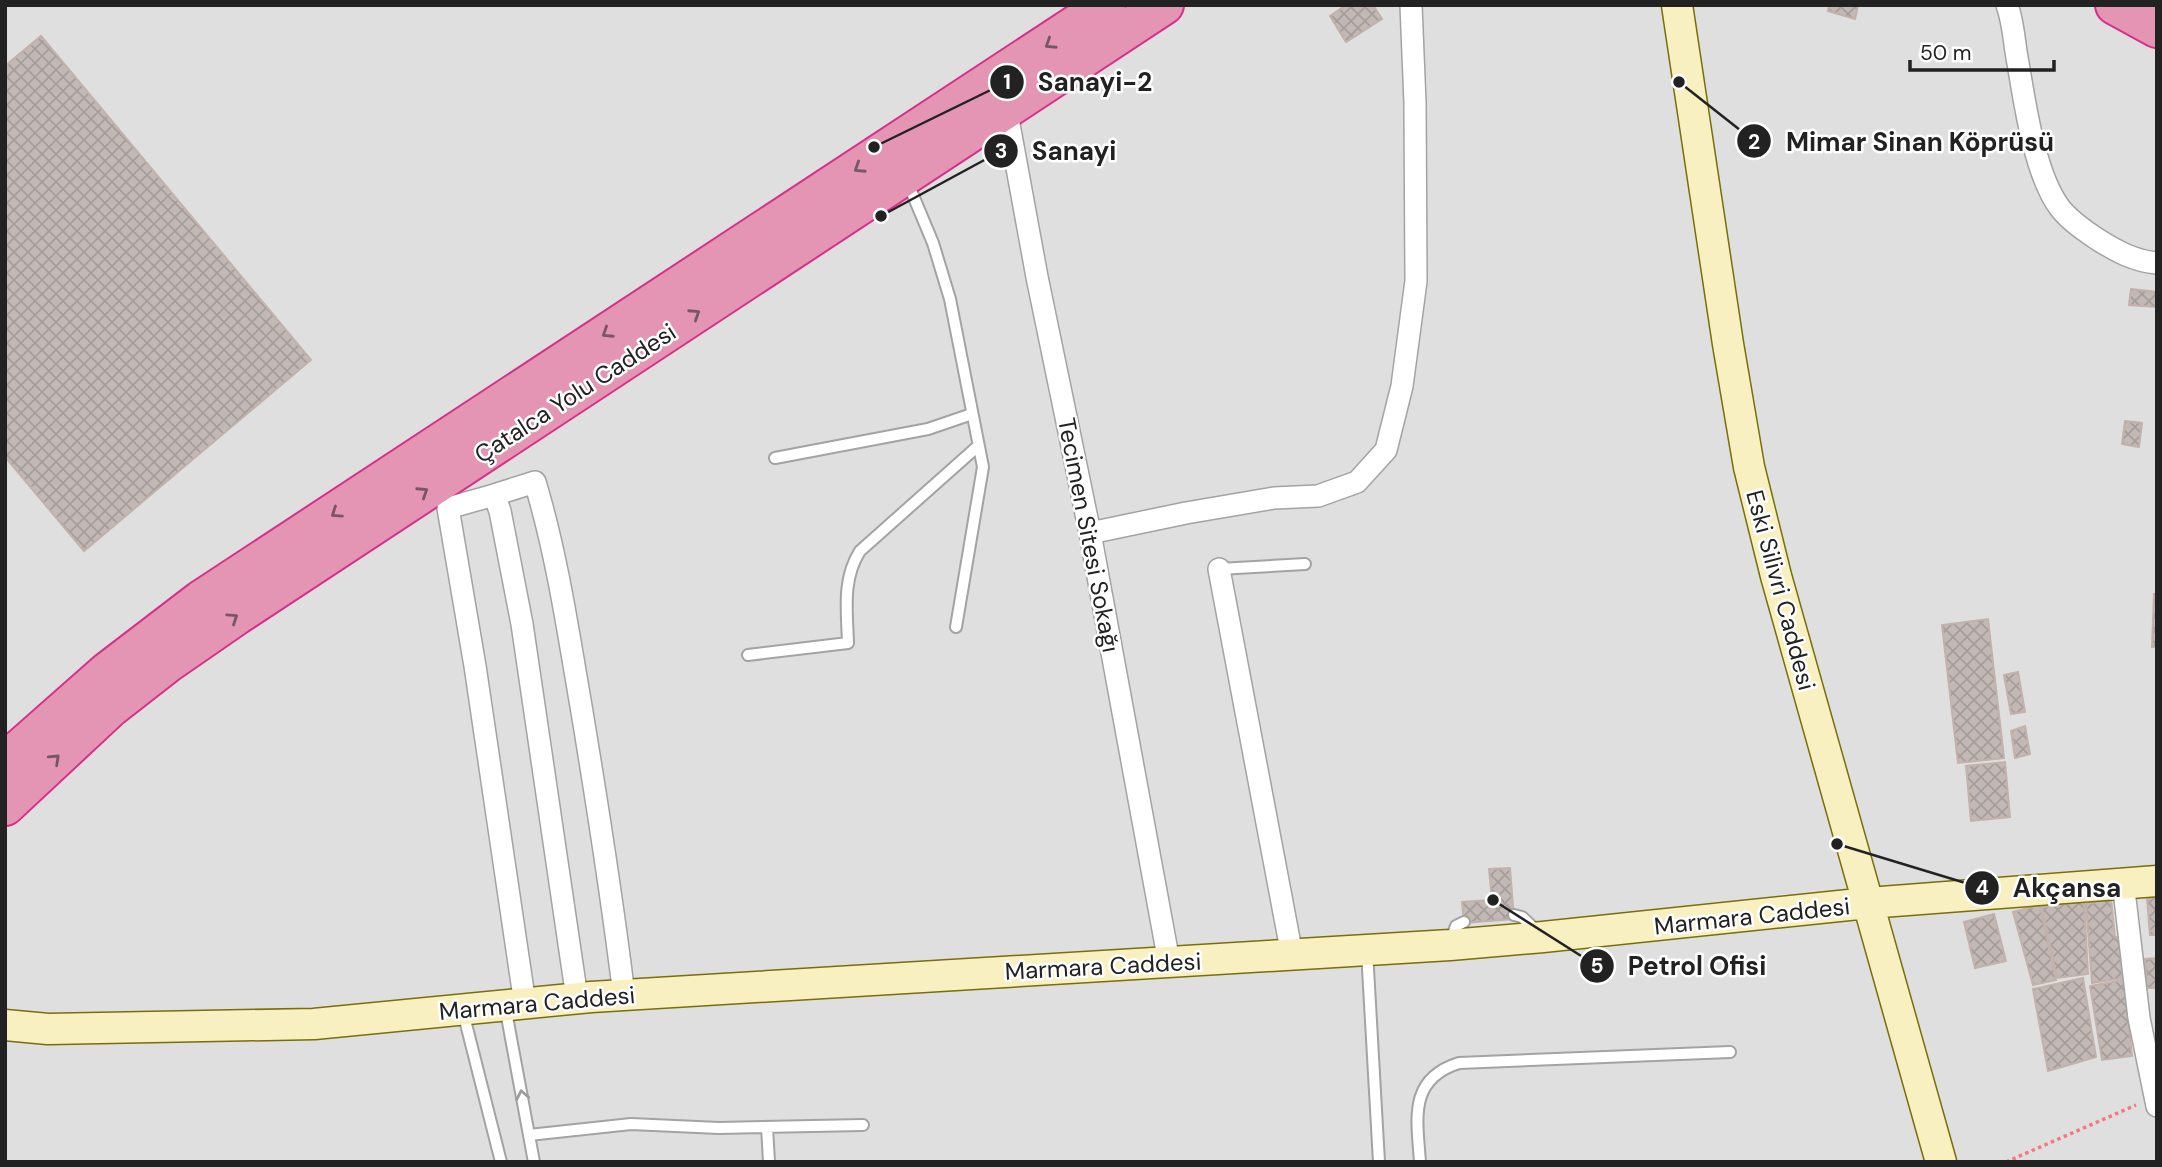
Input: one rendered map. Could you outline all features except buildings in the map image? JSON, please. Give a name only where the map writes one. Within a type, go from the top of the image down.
[{"type":"highway","name":"Çatalca Yolu Caddesi","points":[[5,762],[107,672],[201,600],[292,543],[1106,5]]},
{"type":"highway","name":"Çatalca Yolu Caddesi","points":[[5,806],[110,708],[192,647],[1164,5]]},
{"type":"highway","points":[[2115,5],[2157,28]]},
{"type":"main road","name":"Eski Silivri Caddesi","points":[[1677,5],[1749,467],[1776,576],[1941,1162]]},
{"type":"main road","name":"Marmara Caddesi","points":[[48,1029],[314,1024],[577,998],[1367,950],[1457,933],[1543,937],[1868,903],[2157,881]]},
{"type":"main road","points":[[5,1026],[48,1029]]},
{"type":"main road","points":[[5,1037],[48,1029]]},
{"type":"street","points":[[1090,534],[1186,513],[1274,498],[1318,496],[1357,482],[1386,450],[1402,386],[1416,281],[1415,103],[1411,5]]},
{"type":"street","points":[[2007,5],[2012,19],[2032,134],[2045,180],[2060,208],[2079,227],[2121,254],[2157,263]]},
{"type":"street","name":"Tecimen Sitesi Sokağı","points":[[1006,108],[1037,277],[1090,534],[1169,962]]},
{"type":"street","points":[[515,1005],[475,666],[448,508],[535,482],[546,517],[568,630],[609,878],[624,995]]},
{"type":"street","points":[[494,495],[500,511],[522,624],[577,998]]},
{"type":"street","points":[[1219,569],[1292,955]]},
{"type":"street","points":[[2123,883],[2148,1017],[2156,1100]]},
{"type":"lane","points":[[905,176],[933,243],[950,299],[983,467],[956,627]]},
{"type":"lane","points":[[775,458],[928,429],[972,414]]},
{"type":"lane","points":[[748,655],[848,643],[848,580],[850,569],[860,551],[978,446]]},
{"type":"lane","points":[[1219,569],[1305,564]]},
{"type":"lane","points":[[1514,915],[1522,917],[1543,937]]},
{"type":"lane","points":[[1367,950],[1379,1162]]},
{"type":"lane","points":[[515,1005],[534,1162]]},
{"type":"lane","points":[[462,1010],[501,1162]]},
{"type":"lane","points":[[1420,1162],[1417,1114],[1421,1095],[1432,1078],[1449,1066],[1459,1063],[1730,1052]]},
{"type":"lane","points":[[529,1135],[631,1124],[719,1128],[863,1125]]},
{"type":"lane","points":[[768,1127],[769,1162]]},
{"type":"path","points":[[2006,1162],[2156,1100]]},
{"type":"shaded area","points":[[5,5],[2157,5],[2157,1162],[5,1162]]},
{"type":"place","name":"Mimar Sinan Köprüsü","points":[[1679,82]]},
{"type":"place","name":"Sanayi-2","points":[[874,147]]},
{"type":"place","name":"Sanayi","points":[[881,216]]},
{"type":"place","name":"Akçansa","points":[[1837,844]]},
{"type":"place","name":"Petrol Ofisi","points":[[1493,900]]}]
